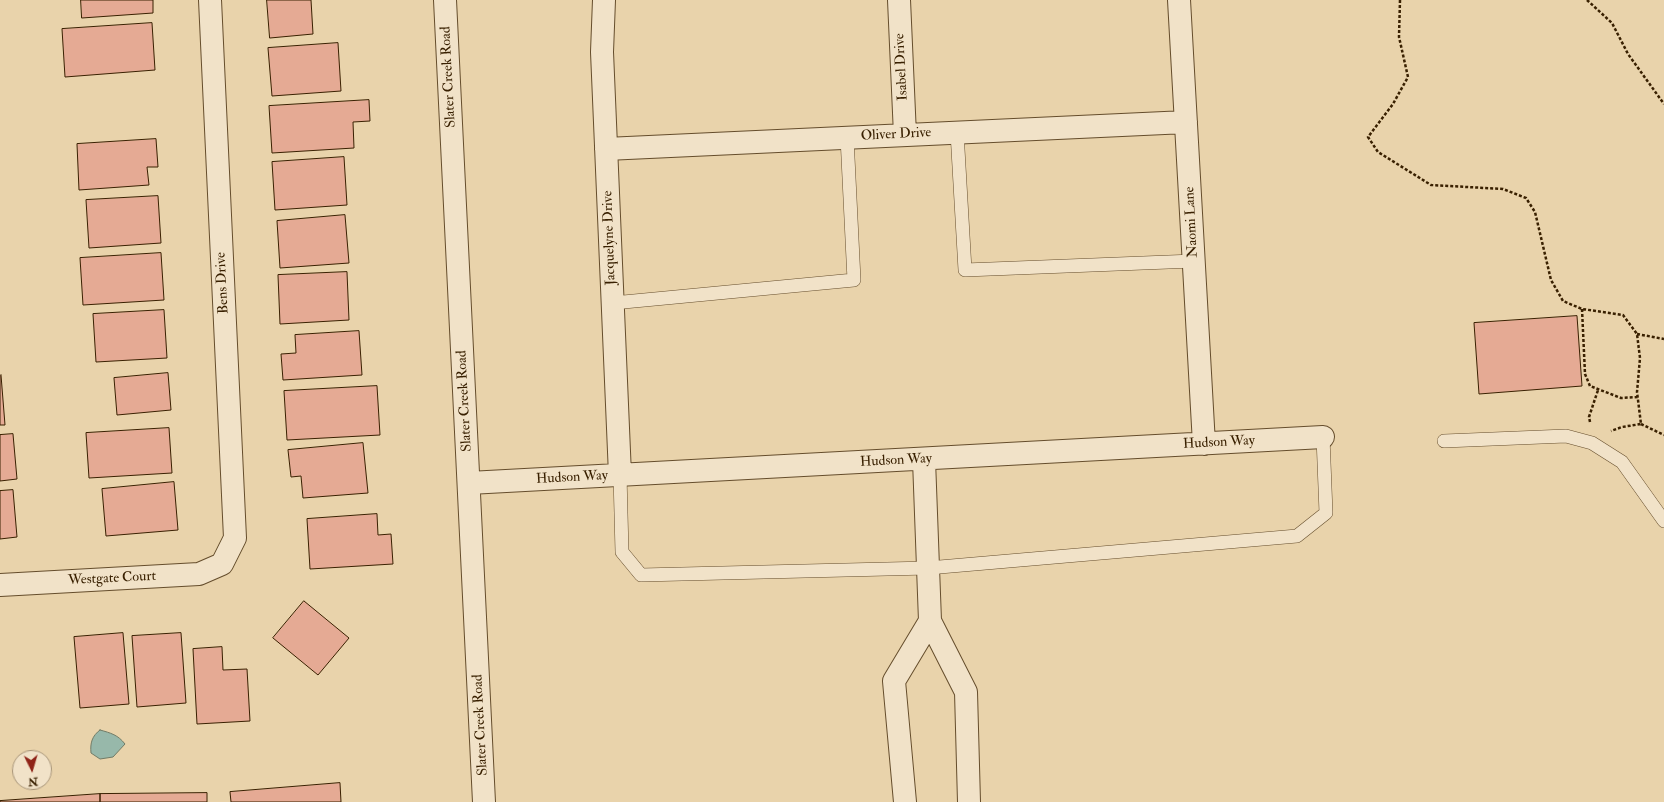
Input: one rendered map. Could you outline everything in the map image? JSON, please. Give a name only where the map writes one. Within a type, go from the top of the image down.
[{"type":"street","name":"Bens Drive","points":[[210,0],[235,538],[222,564]]},
{"type":"street","name":"Slater Creek Road","points":[[445,0],[484,802]]},
{"type":"street","name":"Jacquelyne Drive","points":[[604,0],[602,52],[620,475]]},
{"type":"street","name":"Isabel Drive","points":[[899,0],[905,135]]},
{"type":"street","name":"Naomi Lane","points":[[1179,0],[1204,444]]},
{"type":"street","name":"Oliver Drive","points":[[606,149],[1186,122]]},
{"type":"street","name":"Hudson Way","points":[[469,483],[924,460],[1323,437]]},
{"type":"street","points":[[924,460],[930,621],[966,692],[969,802]]},
{"type":"street","name":"Westgate Court","points":[[0,585],[199,574],[222,564]]},
{"type":"street","points":[[905,802],[894,681],[930,621]]},
{"type":"lane","points":[[957,132],[965,270],[1194,261]]},
{"type":"lane","points":[[613,303],[854,280],[847,137]]},
{"type":"lane","points":[[1444,441],[1566,436],[1592,443],[1622,462],[1664,520]]},
{"type":"lane","points":[[620,475],[622,552],[640,575],[928,568],[1297,536],[1326,513],[1323,437]]},
{"type":"path","points":[[1400,0],[1399,37],[1408,77],[1393,104],[1368,137],[1378,152],[1431,185],[1503,189],[1526,198],[1535,212],[1551,280],[1563,300],[1582,308],[1623,315],[1638,334],[1640,358],[1638,397],[1641,424]]},
{"type":"path","points":[[1587,0],[1612,23],[1628,54],[1664,104]]},
{"type":"path","points":[[1582,308],[1585,374],[1590,386],[1621,398],[1638,397]]},
{"type":"path","points":[[1638,334],[1664,339]]},
{"type":"path","points":[[1598,390],[1589,417],[1592,443],[1606,433],[1622,427],[1641,424],[1664,434]]},
{"type":"shaded area","points":[[100,730],[120,738],[125,744],[113,757],[100,759],[91,753],[92,740]]},
{"type":"building","points":[[81,0],[153,0],[153,13],[82,18]]},
{"type":"building","points":[[267,0],[311,0],[313,34],[270,38]]},
{"type":"building","points":[[152,23],[155,70],[65,77],[62,29]]},
{"type":"building","points":[[338,43],[341,91],[272,96],[268,48]]},
{"type":"building","points":[[369,100],[370,121],[353,122],[354,148],[272,153],[269,106]]},
{"type":"building","points":[[156,139],[158,167],[147,167],[149,185],[79,190],[77,144]]},
{"type":"building","points":[[344,157],[347,205],[275,210],[272,162]]},
{"type":"building","points":[[158,196],[161,243],[89,248],[86,200]]},
{"type":"building","points":[[345,215],[349,263],[280,268],[277,221]]},
{"type":"building","points":[[161,253],[164,300],[83,305],[80,258]]},
{"type":"building","points":[[347,272],[349,320],[280,324],[278,275]]},
{"type":"building","points":[[164,310],[167,358],[96,362],[93,314]]},
{"type":"building","points":[[1577,316],[1582,386],[1479,394],[1474,323]]},
{"type":"building","points":[[359,331],[362,375],[283,380],[281,354],[296,353],[295,335]]},
{"type":"building","points":[[168,373],[171,410],[117,415],[114,378]]},
{"type":"building","points":[[1,375],[5,425],[0,425]]},
{"type":"building","points":[[377,386],[380,435],[287,440],[284,391]]},
{"type":"building","points":[[169,428],[172,473],[89,478],[86,433]]},
{"type":"building","points":[[13,434],[17,479],[0,481],[0,435]]},
{"type":"building","points":[[363,443],[368,493],[303,498],[301,476],[291,477],[288,450]]},
{"type":"building","points":[[174,482],[178,530],[106,536],[102,489]]},
{"type":"building","points":[[13,490],[17,537],[0,539],[0,491]]},
{"type":"building","points":[[377,514],[378,535],[391,534],[393,564],[310,569],[307,519]]},
{"type":"building","points":[[304,601],[349,638],[318,675],[273,638]]},
{"type":"building","points":[[123,633],[129,704],[80,708],[74,637]]},
{"type":"building","points":[[181,633],[186,703],[137,707],[132,636]]},
{"type":"building","points":[[222,647],[223,670],[247,669],[250,721],[197,724],[193,649]]},
{"type":"building","points":[[340,783],[341,802],[231,802],[230,792]]},
{"type":"building","points":[[207,793],[207,802],[100,802],[100,794]]},
{"type":"building","points":[[100,794],[100,802],[0,802],[0,801]]}]
